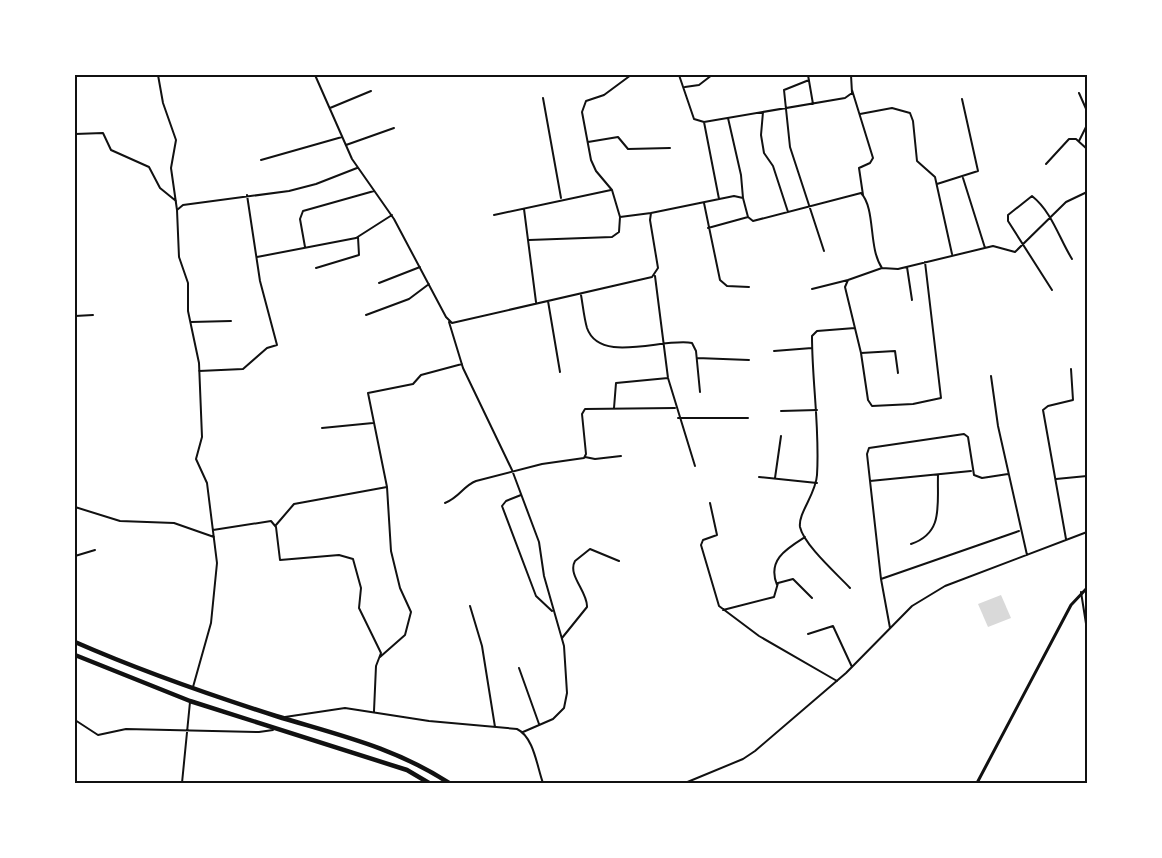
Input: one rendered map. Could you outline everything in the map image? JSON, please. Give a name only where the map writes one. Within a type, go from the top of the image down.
[{"type":"highway","points":[[75,642],[193,690],[351,737],[418,763],[449,783]]},
{"type":"highway","points":[[75,655],[190,701],[407,770],[429,783]]},
{"type":"street","points":[[158,75],[163,103],[176,140],[171,168],[177,210],[179,257],[188,283],[191,322],[199,371],[202,437],[195,459],[205,477],[217,570],[212,618],[193,690]]},
{"type":"street","points":[[282,718],[327,709],[374,711],[429,722],[524,732],[559,715],[566,701],[562,638],[552,611],[539,542],[512,471],[462,364],[449,322],[392,215],[358,168],[345,145],[315,75]]},
{"type":"street","points":[[529,240],[612,237],[619,232],[620,217],[612,190],[593,165],[582,112],[583,104],[604,95],[631,75]]},
{"type":"street","points":[[679,75],[685,87],[694,119],[704,122],[845,98],[852,90]]},
{"type":"street","points":[[685,87],[699,85],[707,76],[712,75]]},
{"type":"street","points":[[808,75],[813,104]]},
{"type":"street","points":[[851,75],[852,90],[873,158],[870,163],[859,168],[882,268]]},
{"type":"street","points":[[809,80],[784,90],[788,138],[808,208],[824,251]]},
{"type":"street","points":[[329,108],[371,91]]},
{"type":"street","points":[[1079,93],[1087,111]]},
{"type":"street","points":[[543,98],[562,199]]},
{"type":"street","points":[[936,184],[976,174],[978,168],[966,127],[962,99]]},
{"type":"street","points":[[860,114],[892,108],[909,113],[913,121],[917,160],[933,174],[952,255]]},
{"type":"street","points":[[763,112],[761,135],[764,153],[773,166],[788,213]]},
{"type":"street","points":[[728,118],[743,198],[748,217],[753,221],[808,208],[856,193],[864,195]]},
{"type":"street","points":[[704,122],[719,200]]},
{"type":"street","points":[[1079,141],[1087,125]]},
{"type":"street","points":[[345,145],[394,128]]},
{"type":"street","points":[[75,134],[103,133],[111,150],[149,167],[160,188],[176,201]]},
{"type":"street","points":[[261,160],[342,137]]},
{"type":"street","points":[[588,142],[618,137],[627,149],[670,148]]},
{"type":"street","points":[[1046,164],[1066,141],[1073,138],[1087,149]]},
{"type":"street","points":[[177,210],[183,205],[247,195],[273,194],[309,186],[358,168]]},
{"type":"street","points":[[963,178],[985,248]]},
{"type":"street","points":[[494,215],[612,190]]},
{"type":"street","points":[[304,247],[300,219],[303,211],[374,191]]},
{"type":"street","points":[[812,289],[882,268],[892,270],[907,267],[996,245],[1011,253],[1023,245],[1066,202],[1087,192]]},
{"type":"street","points":[[199,371],[243,369],[267,348],[277,345],[257,257],[247,195]]},
{"type":"street","points":[[620,217],[734,196],[743,198]]},
{"type":"street","points":[[1052,290],[1008,221],[1008,214],[1032,196],[1051,216],[1057,235],[1072,260]]},
{"type":"street","points":[[704,203],[720,280],[727,286],[749,287]]},
{"type":"street","points":[[524,209],[536,303]]},
{"type":"street","points":[[651,213],[650,220],[658,268],[655,275],[668,378],[678,418],[695,466]]},
{"type":"street","points":[[257,257],[358,237],[392,215]]},
{"type":"street","points":[[708,228],[748,217]]},
{"type":"street","points":[[316,268],[359,255],[358,237]]},
{"type":"street","points":[[848,280],[845,287],[861,353],[868,400],[872,406],[940,400],[925,262]]},
{"type":"street","points":[[379,283],[420,267]]},
{"type":"street","points":[[907,267],[912,300]]},
{"type":"street","points":[[449,322],[456,323],[536,303],[581,295],[655,275]]},
{"type":"street","points":[[366,315],[409,299],[429,284]]},
{"type":"street","points":[[581,295],[587,327],[601,344],[614,347],[692,343],[697,358],[700,392]]},
{"type":"street","points":[[548,301],[560,372]]},
{"type":"street","points":[[75,316],[93,315]]},
{"type":"street","points":[[191,322],[231,321]]},
{"type":"street","points":[[850,588],[805,537],[800,523],[817,483],[817,410],[812,348],[815,332],[855,328]]},
{"type":"street","points":[[774,351],[812,348]]},
{"type":"street","points":[[861,353],[896,351],[897,373]]},
{"type":"street","points":[[697,358],[749,360]]},
{"type":"street","points":[[380,657],[405,635],[411,612],[400,588],[391,551],[387,487],[367,396],[370,391],[412,384],[421,375],[462,364]]},
{"type":"street","points":[[1066,540],[1043,410],[1048,406],[1073,400],[1071,369]]},
{"type":"street","points":[[991,376],[1008,474],[1028,556]]},
{"type":"street","points":[[614,408],[616,383],[668,378]]},
{"type":"street","points":[[585,457],[583,411],[588,408],[675,408]]},
{"type":"street","points":[[781,411],[817,410]]},
{"type":"street","points":[[678,418],[748,418]]},
{"type":"street","points":[[322,428],[374,423]]},
{"type":"street","points":[[890,628],[880,579],[868,448],[964,434],[968,437],[972,471],[977,477],[1008,474]]},
{"type":"street","points":[[775,478],[781,436]]},
{"type":"street","points":[[445,503],[460,496],[468,484],[512,471],[585,457],[621,456]]},
{"type":"street","points":[[870,482],[972,471]]},
{"type":"street","points":[[911,544],[927,537],[934,524],[938,476]]},
{"type":"street","points":[[1056,479],[1087,476]]},
{"type":"street","points":[[759,477],[817,483]]},
{"type":"street","points":[[374,711],[376,666],[380,657],[380,648],[359,608],[361,588],[353,559],[339,555],[280,560],[276,525],[294,504],[387,487]]},
{"type":"street","points":[[521,495],[506,501],[502,506],[536,596],[552,611]]},
{"type":"street","points":[[710,504],[717,533],[715,537],[703,540],[701,545],[716,601],[759,636],[837,681]]},
{"type":"street","points":[[75,507],[120,521],[174,523],[214,537]]},
{"type":"street","points":[[213,530],[271,522],[276,525]]},
{"type":"street","points":[[880,579],[1021,530]]},
{"type":"street","points":[[685,783],[749,755],[837,681],[912,606],[935,590],[1087,532]]},
{"type":"street","points":[[723,609],[774,597],[777,585],[773,574],[774,566],[788,549],[805,537]]},
{"type":"street","points":[[562,638],[587,607],[586,598],[574,573],[575,561],[590,549],[619,561]]},
{"type":"street","points":[[75,556],[95,550]]},
{"type":"street","points":[[777,585],[795,580],[812,598]]},
{"type":"street","points":[[976,783],[1071,605],[1087,588]]},
{"type":"street","points":[[1081,592],[1087,630]]},
{"type":"street","points":[[470,606],[480,638],[495,728]]},
{"type":"street","points":[[808,634],[833,626],[852,667]]},
{"type":"street","points":[[519,668],[539,726]]},
{"type":"street","points":[[182,783],[190,701]]},
{"type":"street","points":[[75,720],[98,735],[126,729],[259,732],[277,729]]},
{"type":"street","points":[[524,732],[543,783]]},
{"type":"shaded area","points":[[1001,595],[1011,618],[988,627],[978,604]]}]
